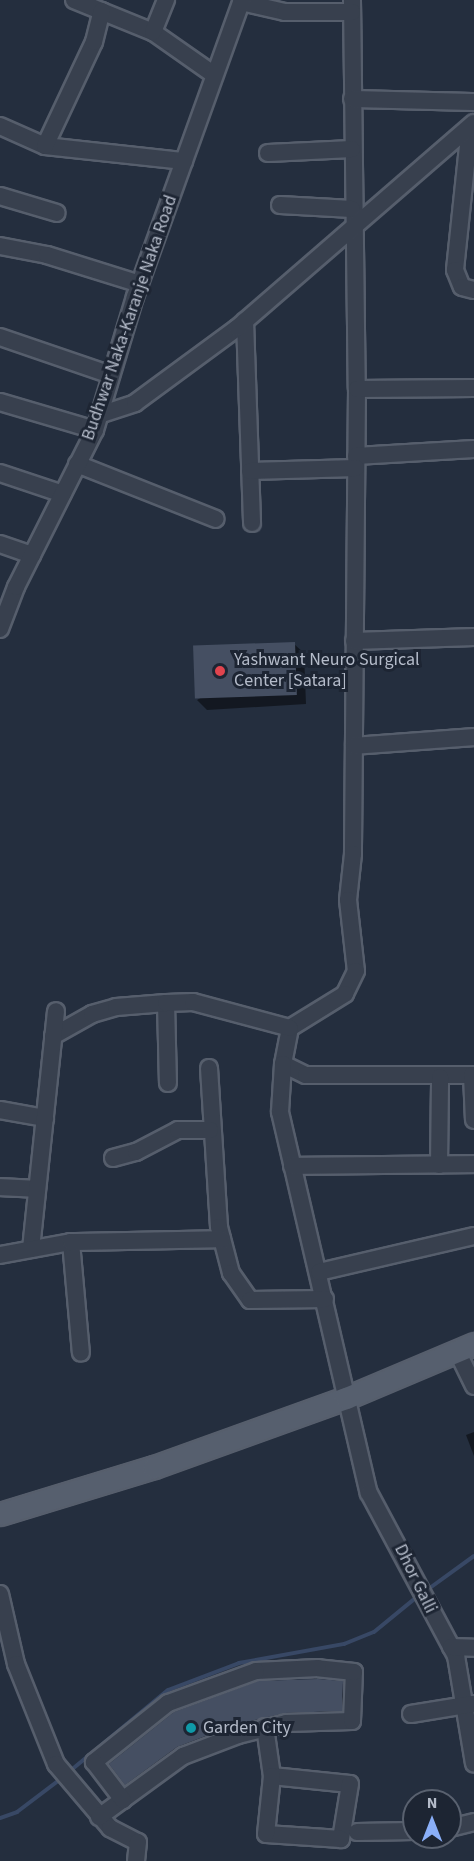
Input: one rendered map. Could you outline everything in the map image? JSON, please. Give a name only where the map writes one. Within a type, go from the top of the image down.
[{"type":"main road","points":[[0,1514],[154,1467],[346,1398],[466,1348]]},
{"type":"street","points":[[74,0],[153,33],[213,74]]},
{"type":"street","points":[[153,33],[166,0]]},
{"type":"street","points":[[53,1036],[92,1014],[116,1007],[193,1002],[290,1028],[345,994],[356,971],[348,900],[353,854],[357,389],[352,217],[352,6],[285,12],[241,1]]},
{"type":"street","name":"Budhwar Naka-Karanje Naka Road","points":[[0,629],[32,555],[97,422],[140,284],[213,74],[241,1]]},
{"type":"street","points":[[45,146],[94,42],[102,11]]},
{"type":"street","points":[[352,99],[474,102]]},
{"type":"street","points":[[472,125],[469,171],[455,270],[462,287],[474,290]]},
{"type":"street","points":[[0,402],[97,422],[135,403],[245,321],[352,217],[472,125]]},
{"type":"street","points":[[0,126],[45,146],[184,161]]},
{"type":"street","points":[[268,153],[352,149]]},
{"type":"street","points":[[0,196],[57,213]]},
{"type":"street","points":[[280,205],[352,217]]},
{"type":"street","points":[[0,246],[47,255],[140,284]]},
{"type":"street","points":[[245,321],[252,523]]},
{"type":"street","points":[[0,337],[111,375]]},
{"type":"street","points":[[357,389],[474,388]]},
{"type":"street","points":[[250,471],[474,449]]},
{"type":"street","points":[[77,464],[216,519]]},
{"type":"street","points":[[0,473],[63,494]]},
{"type":"street","points":[[0,544],[32,555]]},
{"type":"street","points":[[354,641],[474,637]]},
{"type":"street","points":[[354,746],[474,737]]},
{"type":"street","points":[[166,1003],[168,1083]]},
{"type":"street","points":[[31,1249],[56,1011]]},
{"type":"street","name":"Dhor Galli","points":[[290,1028],[283,1064],[280,1112],[369,1493],[428,1608],[451,1647],[469,1704],[474,1763]]},
{"type":"street","points":[[283,1064],[306,1074],[440,1077],[473,1075],[474,1120]]},
{"type":"street","points":[[209,1068],[210,1130],[222,1239],[231,1273],[250,1300],[325,1299]]},
{"type":"street","points":[[439,1165],[440,1077]]},
{"type":"street","points":[[0,1110],[45,1118]]},
{"type":"street","points":[[113,1158],[136,1152],[178,1130],[210,1130]]},
{"type":"street","points":[[292,1166],[474,1164]]},
{"type":"street","points":[[0,1187],[37,1189]]},
{"type":"street","points":[[319,1272],[474,1236]]},
{"type":"street","points":[[0,1255],[70,1242],[222,1239]]},
{"type":"street","points":[[70,1242],[81,1353]]},
{"type":"street","points":[[466,1348],[474,1386]]},
{"type":"street","points":[[0,1594],[16,1664],[56,1764],[66,1781],[110,1828],[138,1842],[136,1861]]},
{"type":"street","points":[[451,1647],[474,1648]]},
{"type":"street","points":[[99,1817],[123,1800],[183,1756],[265,1727],[352,1721],[354,1672],[318,1668],[256,1671],[168,1703],[94,1762],[123,1800]]},
{"type":"street","points":[[411,1714],[469,1704]]},
{"type":"street","points":[[265,1727],[273,1776],[266,1834],[341,1839],[350,1784],[273,1776]]},
{"type":"street","points":[[357,1832],[402,1831]]},
{"type":"building","points":[[295,642],[297,695],[195,699],[193,646]]},
{"type":"building","name":"Garden City","points":[[318,1679],[343,1681],[342,1711],[285,1713],[234,1725],[177,1747],[125,1785],[109,1764],[174,1712],[258,1681]]},
{"type":"waterway","points":[[427,1590],[474,1556]]},
{"type":"waterway","points":[[70,1771],[168,1690],[239,1663],[344,1644],[374,1632],[418,1596]]},
{"type":"waterway","points":[[0,1818],[17,1812],[62,1778]]},
{"type":"place","name":"Yashwant Neuro Surgical Center [Satara]","points":[[220,671]]},
{"type":"place","name":"Garden City","points":[[191,1728]]}]
